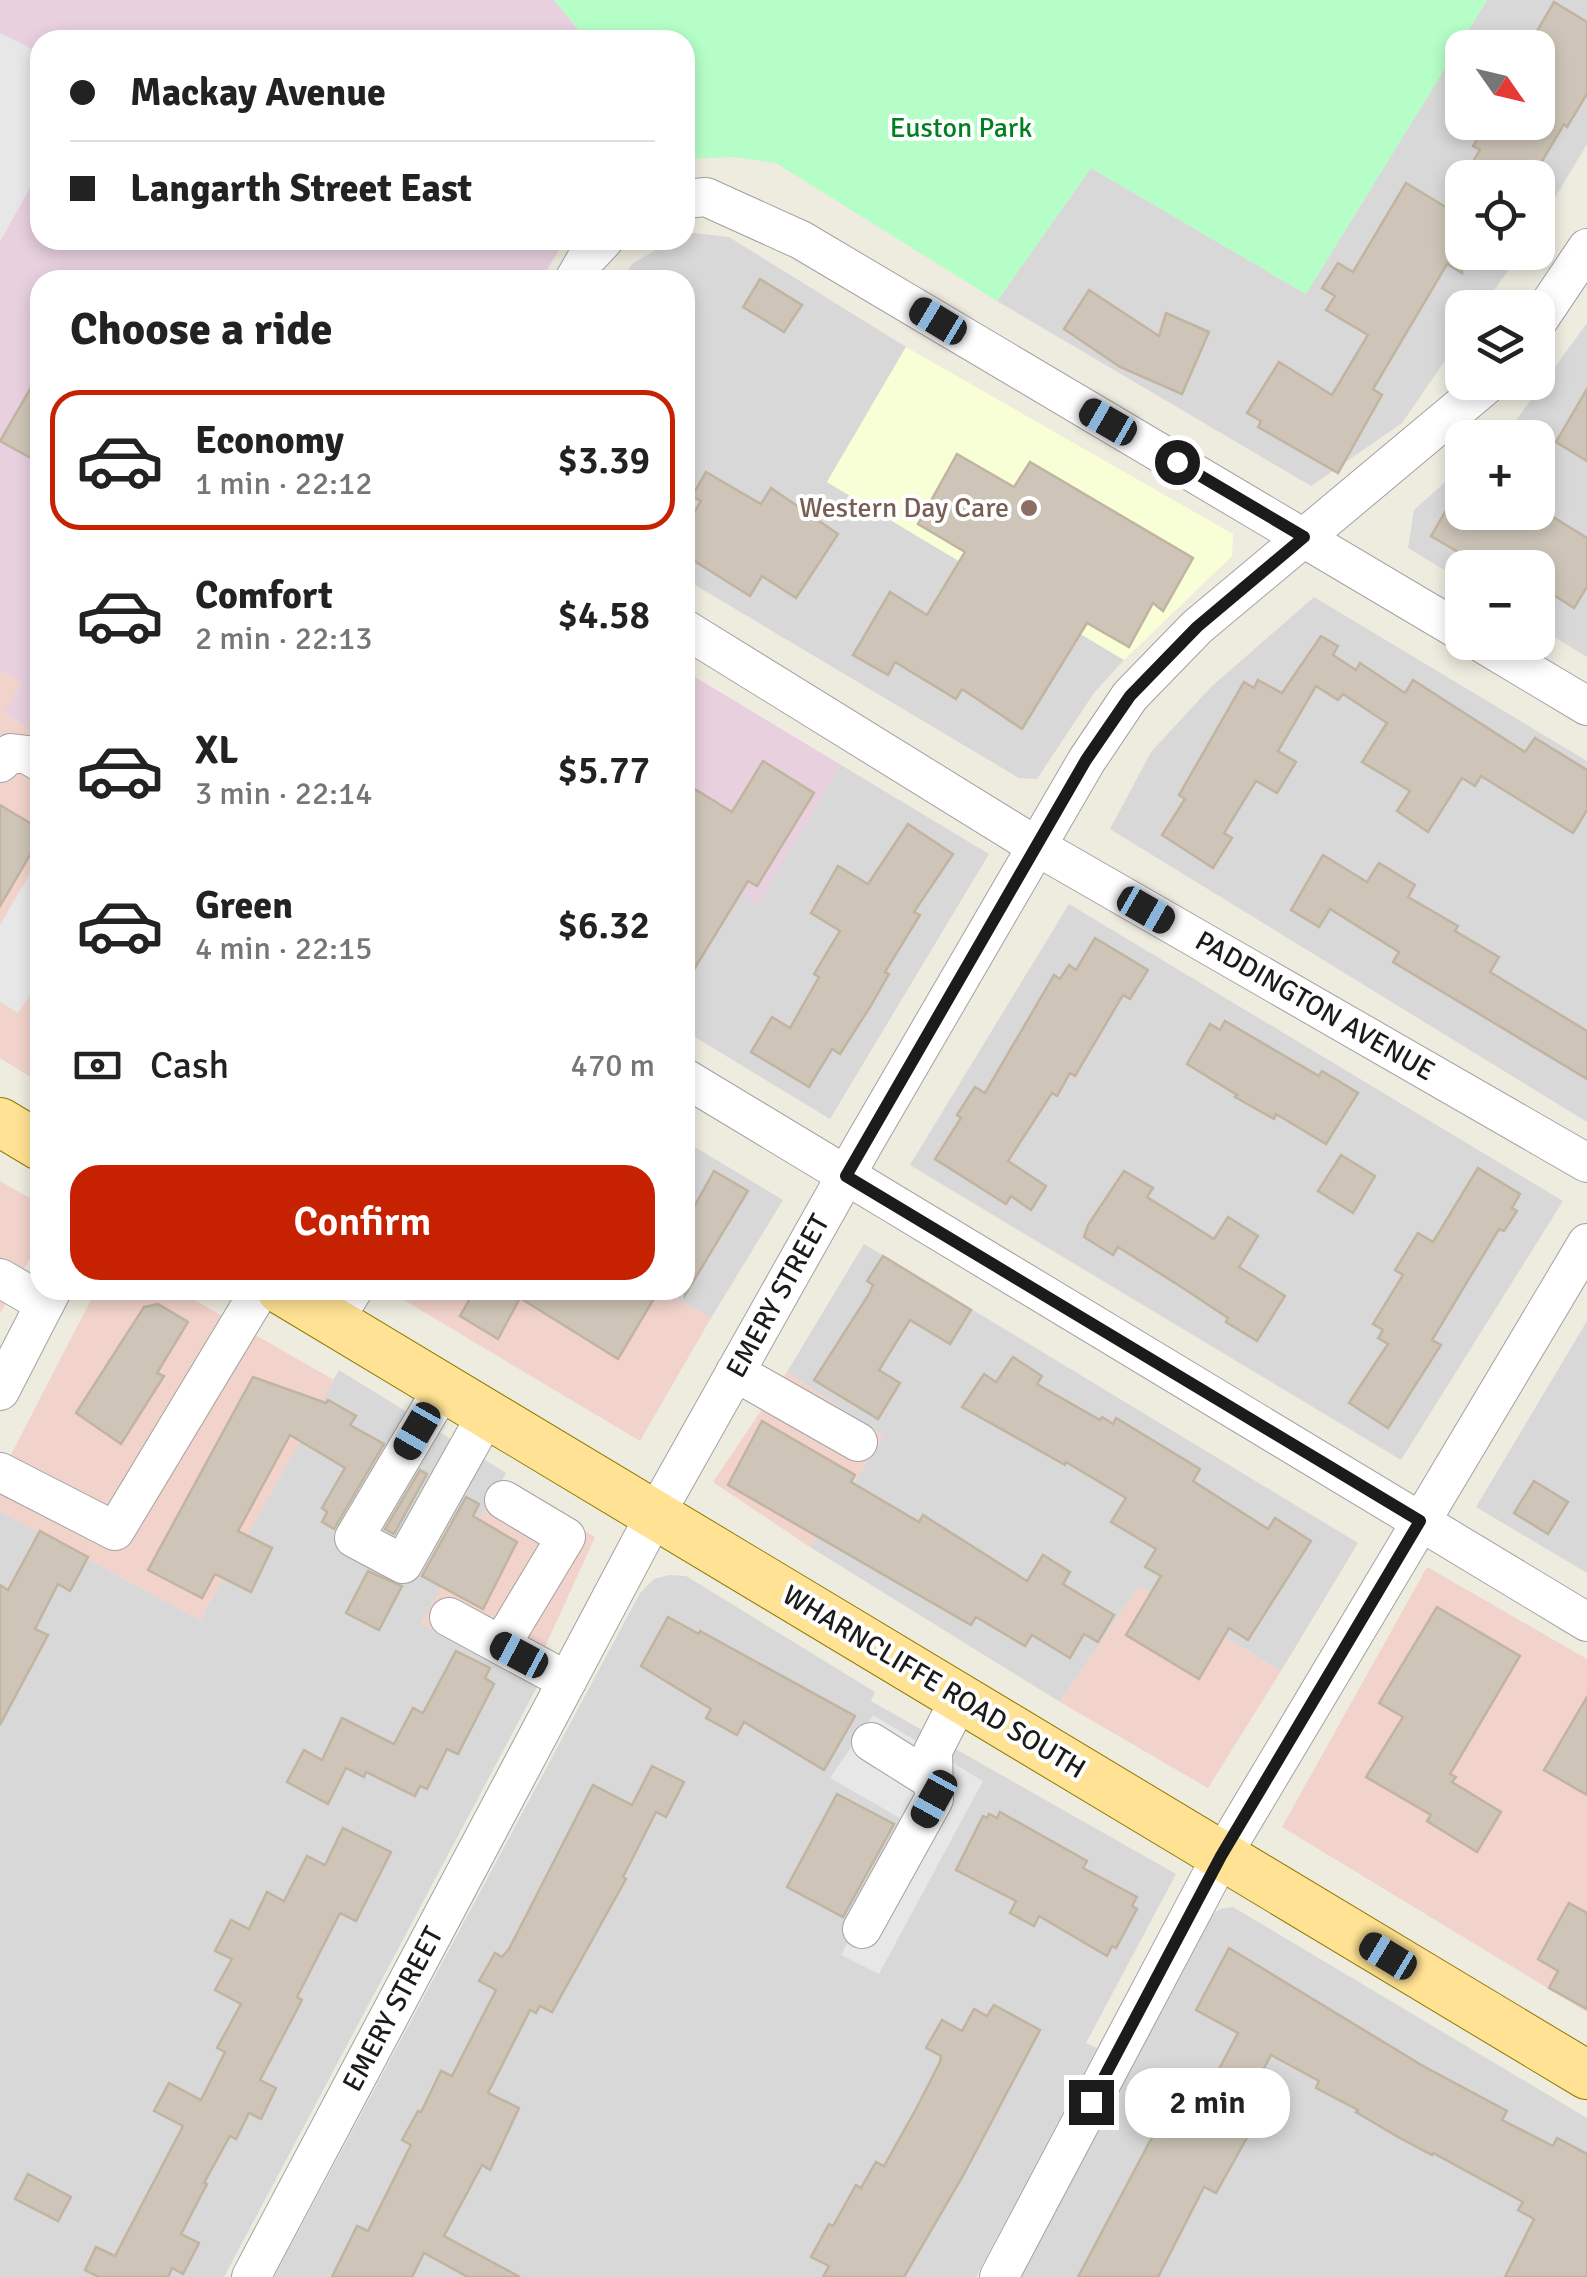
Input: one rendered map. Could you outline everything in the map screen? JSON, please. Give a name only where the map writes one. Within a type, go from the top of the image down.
[{"type":"main road","points":[[0,1122],[30,1140]]},
{"type":"main road","name":"WHARNCLIFFE ROAD SOUTH","points":[[343,1306],[443,1388],[1587,2075]]},
{"type":"street","points":[[695,198],[706,197],[800,240],[1445,622]]},
{"type":"street","points":[[1555,296],[1587,248]]},
{"type":"street","points":[[580,270],[595,250]]},
{"type":"street","name":"EMERY STREET","points":[[251,2277],[655,1514],[1086,760],[1130,696],[1197,627],[1468,400]]},
{"type":"street","name":"PADDINGTON AVENUE","points":[[695,635],[1036,846],[1587,1163]]},
{"type":"street","points":[[1510,660],[1587,706]]},
{"type":"street","points":[[0,764],[12,753],[30,756]]},
{"type":"street","points":[[695,1084],[1587,1622]]},
{"type":"street","points":[[999,2277],[1221,1856],[1587,1243]]},
{"type":"street","points":[[0,1278],[30,1290]]},
{"type":"street","points":[[0,1390],[46,1300]]},
{"type":"street","points":[[0,1472],[115,1531],[254,1300]]},
{"type":"street","points":[[736,1372],[858,1442]]},
{"type":"street","points":[[443,1388],[354,1538],[403,1564],[487,1414]]},
{"type":"street","points":[[501,1646],[566,1537],[504,1500]]},
{"type":"street","points":[[448,1617],[568,1680]]},
{"type":"street","points":[[862,1928],[934,1799],[933,1751],[960,1698]]},
{"type":"street","points":[[871,1742],[933,1780]]},
{"type":"shaded area","points":[[0,0],[554,0],[579,30],[30,30],[30,250],[559,250],[547,270],[30,270],[30,729],[3,713],[22,683],[0,670]]},
{"type":"shaded area","points":[[1487,0],[1587,0],[1587,144],[1555,198],[1555,160],[1445,160],[1445,270],[1509,270],[1494,290],[1445,290],[1445,361],[1402,423],[1311,486],[997,301],[1091,168],[1306,294],[1445,68],[1445,140],[1555,140],[1555,30],[1469,30]]},
{"type":"shaded area","points":[[0,33],[30,48],[30,188],[0,242]]},
{"type":"shaded area","points":[[695,233],[729,237],[906,347],[827,482],[1124,660],[1094,693],[1037,779],[1019,778],[695,585],[695,270],[628,270],[656,250],[695,250]]},
{"type":"shaded area","points":[[1587,323],[1587,657],[1555,637],[1555,550],[1445,550],[1445,571],[1408,548],[1414,510],[1445,482],[1445,530],[1555,530],[1555,420],[1516,420],[1531,400],[1555,400],[1555,367]]},
{"type":"shaded area","name":"Western Day Care","points":[[906,347],[1233,534],[1232,556],[1124,660],[827,482]]},
{"type":"shaded area","points":[[1314,597],[1587,761],[1587,1122],[1110,829],[1151,752],[1211,687]]},
{"type":"shaded area","points":[[0,670],[22,683],[4,714],[30,729],[30,1077],[0,1058]]},
{"type":"shaded area","points":[[695,677],[841,765],[758,904],[695,865]]},
{"type":"shaded area","points":[[841,765],[989,854],[830,1119],[695,1037],[695,865],[758,903]]},
{"type":"shaded area","points":[[30,873],[30,995],[18,1013],[0,1002],[0,925]]},
{"type":"shaded area","points":[[1069,904],[1563,1201],[1401,1460],[910,1165]]},
{"type":"shaded area","points":[[695,1147],[783,1200],[711,1318],[680,1300],[695,1300]]},
{"type":"shaded area","points":[[0,1181],[30,1198],[30,1258],[0,1314]]},
{"type":"shaded area","points":[[864,1244],[1358,1543],[1281,1671],[1139,1586],[1060,1702],[810,1547],[884,1437],[787,1372]]},
{"type":"shaded area","points":[[91,1300],[194,1300],[334,1380],[200,1620],[0,1511],[0,1476]]},
{"type":"shaded area","points":[[404,1300],[680,1300],[711,1318],[640,1441]]},
{"type":"shaded area","points":[[1587,1321],[1587,1573],[1476,1507]]},
{"type":"shaded area","points":[[339,1370],[506,1473],[421,1624],[538,1685],[224,2277],[0,2277],[0,1511],[200,1620]]},
{"type":"shaded area","points":[[787,1372],[884,1437],[810,1547],[713,1482]]},
{"type":"shaded area","points":[[500,1482],[595,1537],[529,1682],[421,1624]]},
{"type":"shaded area","points":[[1427,1567],[1587,1659],[1587,2012],[1282,1827]]},
{"type":"shaded area","points":[[686,1576],[875,1692],[871,1701],[1176,1874],[1086,2043],[1097,2048],[976,2277],[274,2277],[640,1593],[654,1579]]},
{"type":"shaded area","points":[[1139,1586],[1281,1671],[1208,1788],[1060,1702]]},
{"type":"shaded area","points":[[873,1715],[983,1781],[879,1974],[841,1955],[912,1825],[830,1778]]},
{"type":"shaded area","points":[[1233,1907],[1587,2118],[1587,2277],[1017,2277],[1203,1922],[1220,1909]]},
{"type":"green space","name":"Euston Park","points":[[554,0],[1487,0],[1469,30],[1445,30],[1445,68],[1306,294],[1091,168],[997,301],[776,163],[734,157],[695,159],[695,30],[579,30]]},
{"type":"building","points":[[1554,2],[1587,22],[1587,94],[1555,139],[1555,30],[1538,30]]},
{"type":"building","points":[[1477,140],[1555,140],[1543,160],[1474,160],[1480,150],[1473,146]]},
{"type":"building","points":[[1406,183],[1445,207],[1445,267],[1373,389],[1382,395],[1338,473],[1258,427],[1261,421],[1247,413],[1279,362],[1332,395],[1368,335],[1326,310],[1335,296],[1322,288],[1338,263],[1353,272]]},
{"type":"building","points":[[760,279],[802,305],[784,332],[743,307]]},
{"type":"building","points":[[1089,290],[1159,336],[1166,313],[1209,332],[1182,394],[1120,367],[1064,329]]},
{"type":"building","points":[[30,389],[30,458],[0,441]]},
{"type":"building","points":[[1587,389],[1587,461],[1556,442]]},
{"type":"building","points":[[957,454],[1014,487],[1030,462],[1193,558],[1163,611],[1153,603],[1129,647],[1087,623],[1022,729],[962,689],[956,699],[895,662],[888,675],[853,655],[890,592],[927,615],[965,552],[918,524]]},
{"type":"building","points":[[706,472],[761,504],[771,488],[838,534],[796,598],[762,576],[750,596],[695,561],[695,511],[701,501],[695,498]]},
{"type":"building","points":[[1445,512],[1445,530],[1555,530],[1555,518],[1587,538],[1587,587],[1574,608],[1555,596],[1555,550],[1455,550],[1431,536]]},
{"type":"building","points":[[1321,636],[1338,646],[1333,655],[1356,670],[1360,663],[1405,693],[1413,680],[1525,752],[1535,738],[1587,770],[1587,810],[1573,833],[1481,776],[1475,786],[1462,778],[1428,832],[1397,811],[1410,791],[1362,762],[1387,723],[1343,694],[1338,700],[1316,686],[1278,751],[1296,762],[1277,793],[1256,781],[1224,833],[1232,838],[1213,868],[1162,835],[1185,799],[1179,795],[1244,682],[1254,688],[1258,680],[1282,693]]},
{"type":"building","points":[[763,761],[814,793],[757,886],[748,881],[695,968],[695,789],[732,812]]},
{"type":"building","points":[[0,805],[30,823],[30,855],[0,906]]},
{"type":"building","points":[[908,824],[953,854],[914,912],[920,915],[885,972],[889,974],[870,1007],[840,1054],[832,1049],[809,1087],[751,1052],[772,1017],[790,1028],[819,977],[814,974],[840,931],[811,913],[838,866],[868,884]]},
{"type":"building","points":[[1323,855],[1367,882],[1379,863],[1415,885],[1408,897],[1458,926],[1455,931],[1499,957],[1490,972],[1587,1031],[1587,1079],[1393,962],[1399,952],[1330,909],[1319,927],[1291,910]]},
{"type":"building","points":[[1095,938],[1148,970],[1130,999],[1123,995],[1075,1076],[1070,1073],[1057,1096],[1052,1093],[1008,1161],[1046,1186],[1031,1210],[1011,1196],[1006,1204],[935,1159],[975,1087],[985,1093],[1054,975],[1060,979],[1069,965],[1076,970]]},
{"type":"building","points":[[1225,1021],[1319,1076],[1322,1071],[1358,1093],[1326,1144],[1276,1114],[1274,1119],[1235,1097],[1187,1064],[1210,1024],[1220,1030]]},
{"type":"building","points":[[1341,1155],[1375,1176],[1353,1213],[1318,1191]]},
{"type":"building","points":[[1478,1168],[1520,1194],[1512,1208],[1517,1211],[1504,1231],[1499,1229],[1432,1340],[1441,1345],[1388,1428],[1349,1403],[1388,1344],[1378,1338],[1383,1330],[1373,1324],[1403,1275],[1395,1270],[1418,1233],[1433,1242]]},
{"type":"building","points":[[714,1171],[748,1191],[695,1278],[695,1205]]},
{"type":"building","points":[[1124,1171],[1153,1188],[1147,1197],[1214,1239],[1228,1217],[1258,1236],[1239,1267],[1285,1296],[1257,1341],[1118,1247],[1113,1255],[1084,1237]]},
{"type":"building","points":[[883,1256],[971,1310],[950,1344],[910,1320],[879,1370],[900,1383],[878,1419],[814,1380],[869,1294],[873,1285],[867,1281]]},
{"type":"building","points":[[469,1300],[519,1300],[498,1339],[460,1316]]},
{"type":"building","points":[[523,1300],[653,1300],[618,1359]]},
{"type":"building","points":[[158,1304],[188,1322],[157,1373],[164,1376],[121,1444],[76,1413],[144,1307]]},
{"type":"building","points":[[1013,1357],[1042,1376],[1037,1384],[1100,1420],[1102,1417],[1113,1424],[1116,1418],[1200,1469],[1193,1481],[1268,1529],[1275,1518],[1311,1541],[1248,1640],[1229,1628],[1199,1679],[1126,1635],[1161,1576],[1145,1567],[1156,1549],[1111,1522],[1126,1498],[962,1407],[984,1374],[996,1382]]},
{"type":"building","points":[[253,1377],[326,1403],[328,1400],[356,1416],[350,1425],[384,1444],[334,1529],[322,1522],[327,1512],[322,1508],[345,1468],[290,1435],[238,1531],[272,1548],[251,1592],[215,1574],[202,1598],[148,1570]]},
{"type":"building","points":[[762,1421],[855,1475],[851,1482],[919,1522],[923,1515],[1027,1581],[1043,1555],[1070,1572],[1063,1584],[1114,1615],[1098,1642],[1084,1634],[1070,1658],[1032,1635],[1025,1646],[976,1617],[971,1625],[728,1485]]},
{"type":"building","points":[[420,1470],[427,1474],[394,1534],[385,1529]]},
{"type":"building","points":[[1534,1481],[1568,1502],[1548,1534],[1514,1513]]},
{"type":"building","points":[[466,1497],[479,1504],[473,1516],[517,1542],[483,1609],[422,1576]]},
{"type":"building","points":[[40,1531],[88,1557],[70,1591],[58,1584],[35,1629],[48,1635],[0,1725],[0,1585],[8,1590]]},
{"type":"building","points":[[368,1571],[402,1586],[379,1630],[346,1613]]},
{"type":"building","points":[[1437,1607],[1520,1656],[1450,1774],[1456,1777],[1452,1782],[1501,1812],[1477,1852],[1427,1821],[1431,1815],[1366,1777],[1403,1717],[1379,1703]]},
{"type":"building","points":[[668,1617],[855,1716],[824,1770],[744,1722],[737,1735],[706,1718],[711,1709],[641,1666]]},
{"type":"building","points":[[456,1651],[490,1668],[485,1678],[494,1684],[458,1754],[447,1749],[427,1789],[420,1786],[415,1796],[366,1772],[364,1777],[346,1768],[328,1804],[287,1782],[304,1750],[322,1760],[342,1718],[394,1744],[413,1708],[423,1713]]},
{"type":"building","points":[[1587,1697],[1587,1795],[1544,1770]]},
{"type":"building","points":[[652,1766],[684,1782],[666,1817],[656,1812],[623,1877],[626,1879],[552,2012],[540,2006],[536,2013],[530,2010],[488,2093],[519,2108],[490,2170],[482,2165],[444,2236],[520,2277],[468,2277],[424,2253],[412,2277],[332,2277],[357,2226],[368,2231],[411,2145],[402,2140],[441,2071],[452,2076],[496,1990],[479,1981],[495,1953],[502,1957],[509,1949],[593,1785],[632,1805]]},
{"type":"building","points":[[837,1794],[894,1824],[843,1917],[787,1887]]},
{"type":"building","points":[[1000,1812],[1087,1861],[1083,1868],[1137,1897],[1132,1906],[1137,1909],[1116,1948],[1112,1946],[1107,1956],[1039,1916],[1034,1926],[1010,1913],[1016,1901],[956,1870],[983,1816],[997,1818]]},
{"type":"building","points":[[343,1828],[391,1852],[356,1921],[340,1913],[297,1997],[302,2000],[260,2080],[276,2088],[261,2119],[249,2113],[236,2139],[230,2136],[204,2183],[207,2184],[181,2234],[199,2243],[183,2274],[172,2268],[168,2277],[99,2277],[85,2270],[96,2247],[115,2256],[183,2126],[154,2111],[169,2083],[201,2100],[225,2052],[217,2048],[241,2004],[215,1990],[232,1959],[215,1951],[231,1920],[249,1929],[267,1892],[284,1901],[307,1856],[325,1865]]},
{"type":"building","points":[[1569,1903],[1587,1913],[1587,2009],[1549,1988],[1558,1971],[1538,1959]]},
{"type":"building","points":[[1229,1948],[1423,2066],[1507,2111],[1502,2120],[1553,2146],[1557,2138],[1587,2154],[1587,2277],[1505,2277],[1534,2219],[1518,2210],[1523,2202],[1398,2137],[1316,2088],[1319,2081],[1271,2055],[1242,2110],[1258,2118],[1216,2193],[1204,2187],[1158,2277],[1078,2277],[1183,2079],[1207,2092],[1238,2033],[1196,2010]]},
{"type":"building","points":[[994,2005],[1040,2030],[904,2277],[823,2277],[829,2266],[811,2257],[856,2185],[861,2188],[876,2162],[884,2166],[916,2109],[940,2062],[941,2056],[926,2048],[942,2020],[962,2031],[974,2009],[987,2016]]},
{"type":"building","points":[[28,2174],[71,2197],[58,2221],[15,2199]]},
{"type":"place","name":"Western Day Care","points":[[1029,508]]},
{"type":"route","points":[[1091,2102],[1221,1856],[1420,1521],[846,1176],[1086,760],[1130,696],[1197,627],[1304,537],[1177,462]]}]
